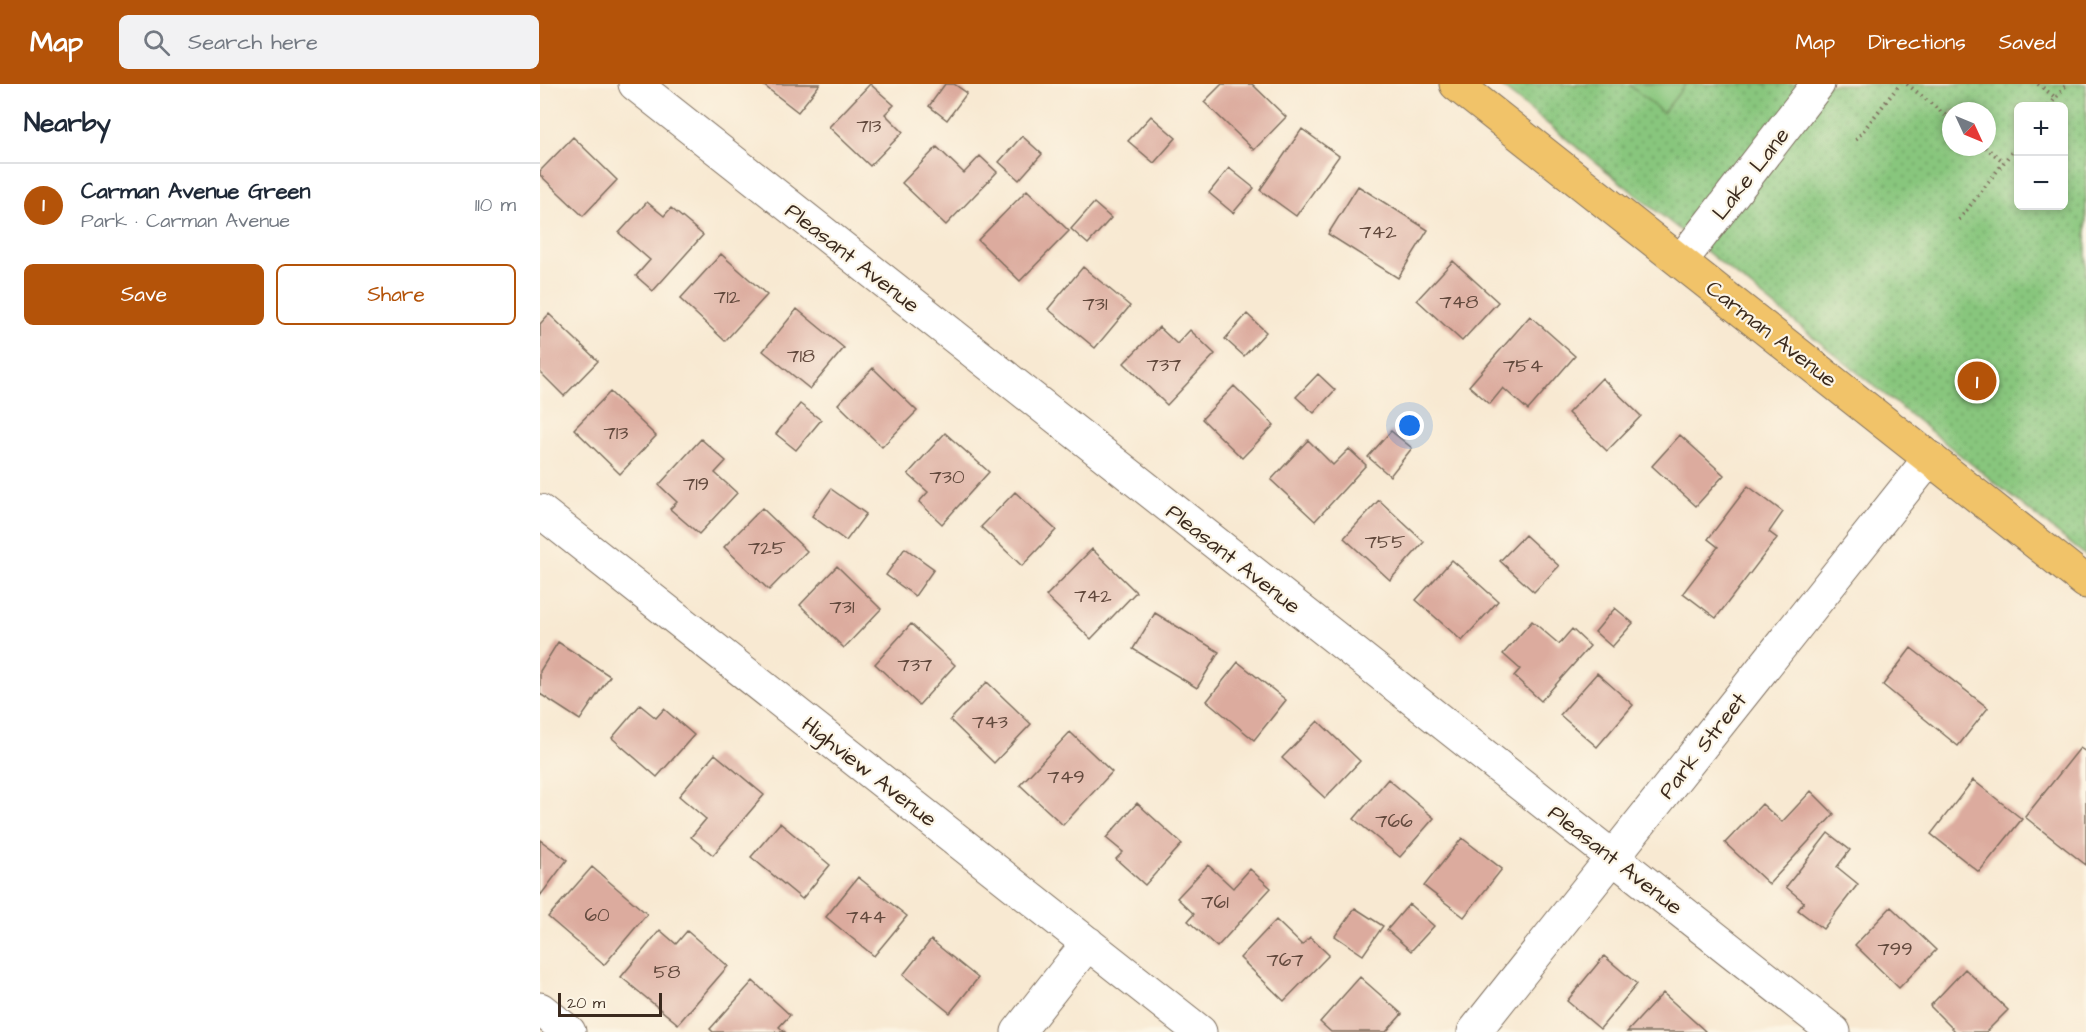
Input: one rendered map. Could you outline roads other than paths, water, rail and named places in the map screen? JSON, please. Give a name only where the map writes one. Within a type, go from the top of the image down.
[{"type":"main road","name":"Carman Avenue","points":[[1456,84],[2086,582]]},
{"type":"street","name":"Pleasant Avenue","points":[[635,84],[1834,1032]]},
{"type":"street","name":"Lake Lane","points":[[1681,261],[1818,84]]},
{"type":"street","name":"Park Street","points":[[1474,1032],[1930,458]]},
{"type":"street","name":"Highview Avenue","points":[[540,511],[1200,1032]]},
{"type":"street","points":[[1018,1032],[1088,943]]},
{"type":"street","points":[[540,1009],[569,1032]]},
{"type":"place","name":"Carman Avenue Green","points":[[1977,381]]}]
